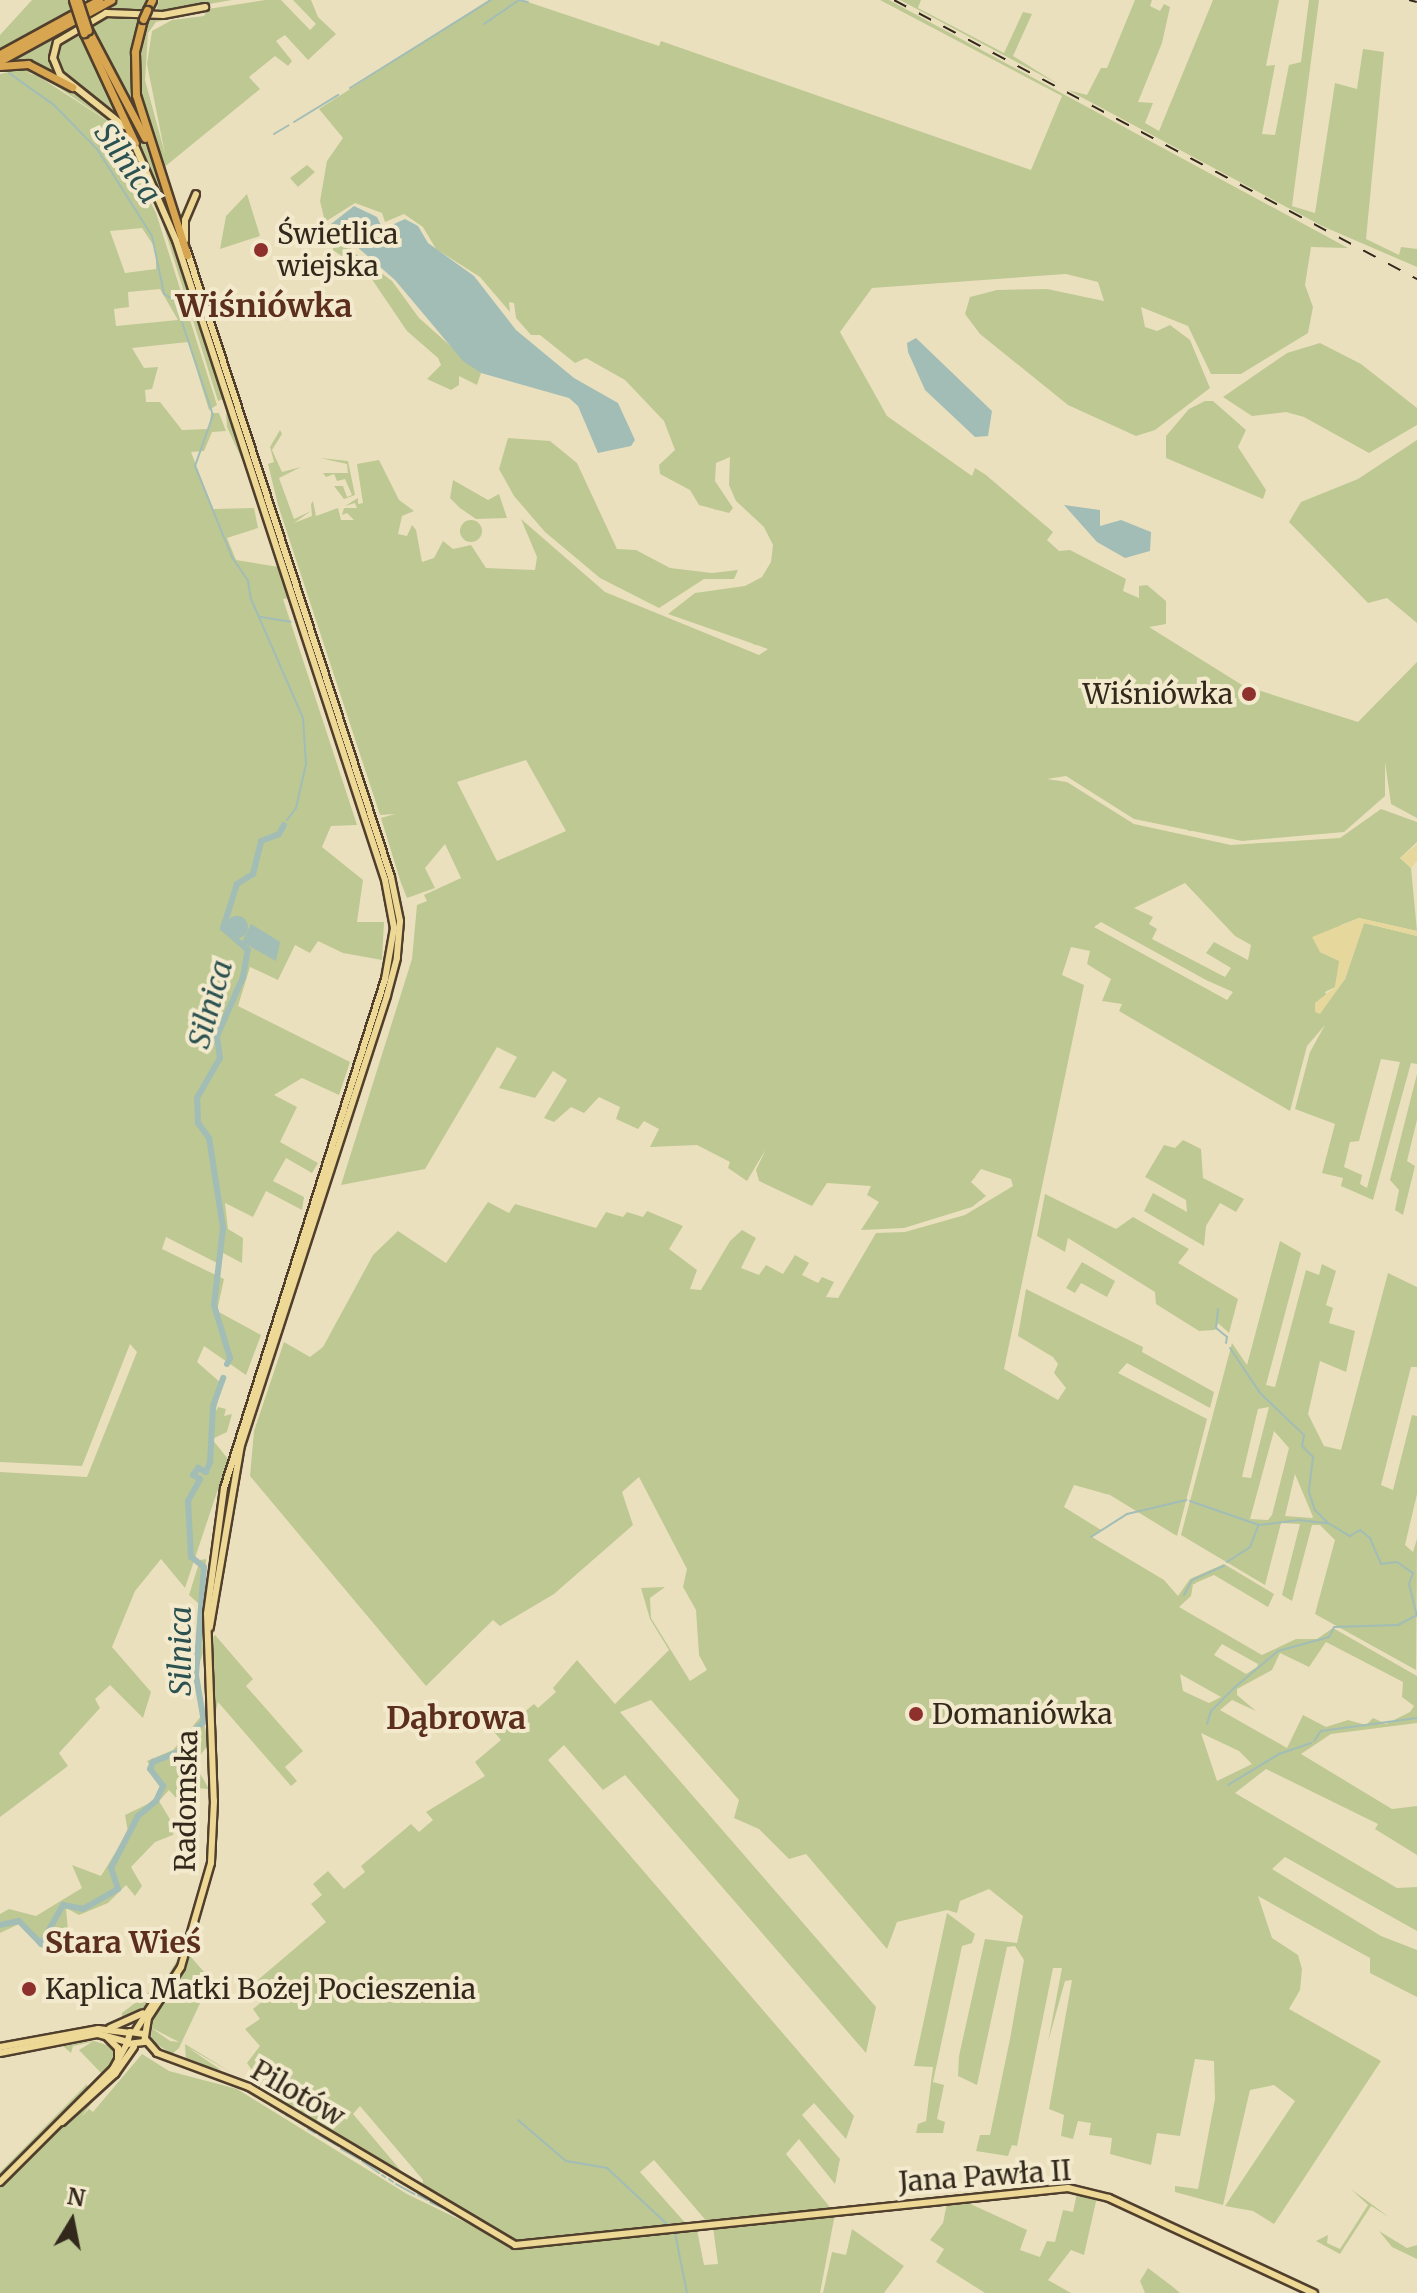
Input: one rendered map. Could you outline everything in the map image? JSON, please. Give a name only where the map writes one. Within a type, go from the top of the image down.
[{"type":"highway","points":[[75,0],[135,143]]},
{"type":"highway","points":[[0,54],[99,0]]},
{"type":"highway","points":[[0,63],[111,0]]},
{"type":"highway","points":[[152,0],[143,19],[134,77],[187,255]]},
{"type":"highway","points":[[86,32],[156,159]]},
{"type":"highway","points":[[0,63],[31,65],[72,87]]},
{"type":"main road","points":[[205,7],[163,15],[106,13],[68,32],[56,44],[53,58],[72,87],[110,110],[135,143],[169,219],[385,880],[393,918],[385,979],[234,1462]]},
{"type":"main road","points":[[196,194],[185,220],[187,255],[394,886],[400,921],[395,967],[234,1462]]},
{"type":"main road","name":"Radomska","points":[[207,1642],[234,1462]]},
{"type":"main road","name":"Radomska","points":[[131,2044],[145,2037],[148,2018],[184,1957],[204,1899],[214,1833],[207,1642],[211,1563],[234,1462]]},
{"type":"main road","name":"Radomska","points":[[131,2044],[132,2031],[184,1957]]},
{"type":"main road","points":[[0,2050],[126,2024],[147,2010]]},
{"type":"main road","name":"Pilotów","points":[[107,2029],[132,2031],[145,2037],[157,2053],[249,2087],[505,2241],[525,2246]]},
{"type":"main road","points":[[0,2050],[98,2034],[116,2044],[117,2064]]},
{"type":"main road","name":"Pilotów","points":[[98,2034],[131,2044],[166,2061],[215,2074]]},
{"type":"main road","points":[[0,2182],[117,2064],[131,2044]]},
{"type":"main road","points":[[52,2128],[110,2079],[131,2044]]},
{"type":"main road","name":"Jana Pawła II","points":[[525,2246],[1048,2188],[1080,2189],[1314,2293]]},
{"type":"green space","points":[[32,0],[69,0],[72,11],[0,50],[0,35]]},
{"type":"green space","points":[[118,0],[149,0],[143,12],[110,11],[86,19]]},
{"type":"green space","points":[[159,0],[232,0],[156,13]]},
{"type":"green space","points":[[281,0],[310,30],[316,24],[293,0],[311,0],[318,17],[336,34],[308,60],[285,35],[276,41],[292,61],[288,66],[275,56],[249,77],[260,89],[162,169],[137,82],[147,17],[204,11],[156,22],[148,33],[145,80],[165,154],[147,64],[152,31],[172,20],[204,16],[208,9]]},
{"type":"green space","points":[[489,0],[522,0],[659,46],[661,41],[1031,170],[1062,96],[880,0],[889,0],[1348,248],[1311,247],[1305,285],[1313,307],[1308,333],[1241,374],[1211,374],[1188,326],[1141,307],[1145,327],[1157,331],[1170,325],[1190,340],[1210,388],[1155,430],[1136,436],[1068,405],[980,334],[965,314],[970,297],[997,290],[1047,289],[1104,301],[1098,282],[1066,274],[872,288],[840,332],[887,416],[972,476],[975,468],[986,475],[1053,532],[1047,540],[1059,551],[1070,550],[1126,579],[1123,591],[1139,598],[1139,586],[1147,585],[1166,601],[1166,624],[1149,627],[1242,685],[1358,722],[1417,662],[1417,818],[1391,804],[1385,762],[1385,796],[1344,832],[1242,841],[1134,819],[1066,776],[1047,779],[1067,782],[1134,824],[1231,845],[1340,838],[1381,809],[1417,822],[1417,842],[1400,858],[1411,868],[1417,931],[1359,918],[1341,925],[1320,952],[1340,961],[1335,987],[1325,992],[1329,1000],[1345,979],[1364,923],[1417,936],[1417,1064],[1411,1063],[1373,1200],[1341,1186],[1343,1178],[1322,1173],[1335,1124],[1295,1109],[1310,1052],[1325,1025],[1307,1046],[1290,1111],[1119,1011],[1122,1004],[1102,1001],[1111,979],[1087,964],[1090,951],[1071,947],[1062,975],[1084,985],[1004,1369],[1058,1400],[1066,1388],[1054,1373],[1058,1364],[1053,1357],[1018,1336],[1026,1289],[1143,1347],[1142,1352],[1214,1392],[1210,1408],[1127,1363],[1118,1373],[1207,1419],[1177,1536],[1110,1495],[1074,1485],[1064,1507],[1101,1530],[1092,1537],[1164,1580],[1178,1596],[1190,1579],[1224,1564],[1274,1594],[1268,1607],[1214,1575],[1193,1584],[1191,1596],[1179,1607],[1262,1655],[1296,1639],[1317,1639],[1333,1628],[1417,1676],[1417,1723],[1331,1734],[1301,1754],[1392,1809],[1417,1806],[1417,1855],[1375,1829],[1378,1824],[1266,1769],[1235,1793],[1397,1888],[1417,1887],[1417,1931],[1285,1857],[1272,1869],[1381,1936],[1417,1950],[1417,1997],[1370,1973],[1370,1958],[1258,1896],[1272,1938],[1298,1955],[1302,1969],[1300,1990],[1289,2009],[1381,2061],[1274,2224],[1253,2211],[1225,2206],[1295,2101],[1274,2085],[1250,2090],[1223,2205],[1175,2192],[1175,2186],[1198,2189],[1215,2099],[1214,2061],[1195,2059],[1180,2136],[1157,2133],[1151,2165],[1110,2154],[1112,2138],[1089,2135],[1091,2123],[1078,2121],[1073,2139],[1061,2136],[1064,2115],[1049,2109],[1072,1980],[1065,1981],[1048,2042],[1062,1968],[1053,1968],[1017,2146],[1012,2145],[1008,2156],[976,2151],[980,2135],[990,2135],[1010,2039],[1024,1960],[1015,1946],[1007,1947],[977,2085],[958,2076],[959,2056],[985,1939],[1017,1943],[1023,1916],[989,1889],[960,1901],[957,1913],[947,1910],[897,1922],[887,1949],[806,1854],[789,1859],[759,1829],[734,1818],[739,1800],[651,1700],[620,1712],[876,2007],[866,2053],[625,1775],[603,1790],[564,1745],[548,1760],[854,2116],[846,2139],[814,2103],[802,2115],[840,2159],[835,2184],[799,2139],[786,2154],[829,2206],[826,2210],[709,2224],[654,2160],[640,2172],[688,2226],[518,2243],[422,2189],[423,2180],[360,2106],[353,2114],[408,2179],[255,2088],[256,2076],[247,2063],[260,2046],[245,2029],[260,2019],[253,2009],[265,1999],[253,1984],[326,1922],[311,1904],[322,1895],[313,1884],[328,1871],[344,1889],[365,1872],[361,1866],[411,1824],[419,1832],[433,1820],[426,1812],[485,1776],[475,1762],[501,1740],[489,1726],[496,1720],[504,1729],[534,1704],[538,1708],[556,1692],[553,1688],[577,1660],[615,1704],[669,1650],[650,1619],[641,1588],[665,1587],[650,1598],[651,1618],[690,1681],[707,1670],[699,1655],[696,1610],[683,1587],[687,1569],[639,1477],[622,1492],[633,1525],[554,1594],[500,1626],[493,1620],[426,1686],[250,1476],[254,1431],[284,1342],[310,1357],[323,1347],[373,1255],[398,1231],[446,1263],[488,1202],[509,1213],[515,1204],[596,1228],[606,1212],[623,1217],[627,1212],[643,1217],[647,1211],[683,1226],[669,1249],[697,1270],[690,1289],[701,1290],[730,1241],[742,1230],[756,1238],[741,1268],[759,1275],[766,1265],[783,1274],[795,1255],[809,1263],[802,1275],[818,1283],[822,1277],[834,1282],[826,1297],[838,1298],[876,1233],[905,1232],[965,1215],[1013,1186],[1011,1179],[981,1169],[971,1182],[986,1196],[972,1207],[904,1228],[861,1230],[879,1202],[867,1195],[871,1186],[827,1183],[812,1206],[759,1181],[756,1170],[766,1149],[747,1181],[728,1168],[730,1162],[697,1145],[650,1147],[659,1129],[644,1121],[638,1129],[616,1119],[620,1107],[599,1097],[584,1113],[571,1107],[554,1122],[544,1118],[567,1080],[553,1071],[535,1098],[499,1088],[517,1057],[497,1047],[425,1169],[341,1185],[412,959],[417,905],[427,901],[424,895],[461,878],[445,844],[425,868],[435,888],[407,898],[381,818],[395,814],[380,815],[278,505],[268,464],[274,462],[270,447],[280,430],[282,434],[272,450],[282,472],[301,467],[279,478],[294,519],[311,511],[294,523],[312,516],[313,501],[316,516],[338,508],[341,520],[354,520],[347,513],[342,515],[344,508],[357,508],[355,503],[345,506],[358,498],[358,504],[363,503],[357,464],[379,460],[399,500],[414,511],[402,516],[398,534],[407,536],[412,525],[416,530],[422,562],[434,558],[443,541],[453,549],[471,545],[486,568],[535,570],[537,557],[521,519],[605,592],[759,655],[768,649],[668,614],[695,593],[745,586],[762,577],[771,562],[773,545],[764,527],[736,501],[729,485],[730,457],[716,463],[715,481],[733,508],[729,513],[699,505],[690,490],[660,474],[659,465],[675,450],[664,421],[625,380],[586,358],[575,363],[540,335],[531,335],[516,318],[514,303],[509,302],[510,312],[480,277],[436,249],[423,227],[404,214],[385,222],[382,213],[355,203],[325,222],[320,201],[327,161],[343,138],[319,109]],"holes":[[[526,760],[566,831],[497,861],[457,782]],[[1185,883],[1235,936],[1251,945],[1248,960],[1214,942],[1206,953],[1231,968],[1225,977],[1152,939],[1157,929],[1149,924],[1153,917],[1134,908]],[[1101,922],[1233,992],[1227,1000],[1094,927]],[[1381,1059],[1400,1062],[1367,1188],[1360,1184],[1362,1175],[1344,1167],[1350,1142],[1359,1141]],[[1326,1642],[1403,1682],[1402,1697],[1414,1706],[1410,1712],[1386,1724],[1373,1718],[1366,1725],[1348,1720],[1326,1727],[1303,1715],[1287,1748],[1220,1710],[1232,1700],[1256,1711],[1237,1695],[1237,1689],[1272,1670],[1280,1653],[1309,1667]],[[1222,1644],[1258,1664],[1246,1674],[1214,1655]],[[1180,1674],[1221,1697],[1209,1703],[1183,1691]],[[1201,1733],[1239,1751],[1252,1764],[1217,1781]]]},
{"type":"green space","points":[[900,0],[921,0],[918,8],[1004,53],[1023,12],[1032,14],[1013,56],[1058,84]]},
{"type":"green space","points":[[1135,0],[1152,0],[1150,6],[1160,11],[1164,4],[1170,7],[1162,43],[1138,102],[1153,103],[1145,123],[1159,131],[1213,0],[1279,0],[1266,66],[1275,65],[1262,134],[1275,135],[1289,65],[1301,62],[1309,0],[1319,0],[1292,206],[1315,213],[1335,83],[1357,89],[1363,49],[1384,52],[1366,239],[1399,255],[1401,247],[1417,249],[1417,267],[1322,226],[1068,90],[1087,95],[1101,68],[1107,68]]},
{"type":"green space","points":[[108,14],[142,16],[131,66],[144,132],[87,22]]},
{"type":"green space","points":[[76,24],[51,51],[60,78],[32,63],[8,60]]},
{"type":"green space","points":[[78,28],[117,112],[62,75],[55,62],[62,39]]},
{"type":"green space","points":[[21,64],[102,106],[120,124],[164,215],[223,399],[218,401],[162,221],[114,125],[37,73],[0,72],[0,67]]},
{"type":"green space","points":[[19,70],[38,76],[109,122],[156,213],[217,405],[209,410],[188,342],[132,348],[144,368],[158,367],[152,389],[145,390],[146,402],[160,402],[182,430],[209,429],[211,413],[219,413],[226,431],[212,432],[204,451],[191,452],[213,509],[254,508],[258,528],[227,538],[236,560],[279,567],[289,598],[283,599],[357,825],[331,826],[322,847],[363,880],[357,922],[384,922],[382,960],[343,953],[318,941],[310,953],[295,945],[278,980],[250,967],[238,1006],[350,1062],[339,1095],[302,1078],[274,1095],[297,1107],[280,1142],[318,1163],[312,1173],[286,1158],[273,1181],[304,1197],[302,1210],[266,1191],[253,1217],[225,1203],[228,1229],[243,1238],[242,1263],[223,1253],[221,1265],[166,1237],[162,1249],[224,1279],[217,1311],[261,1335],[246,1375],[204,1346],[197,1362],[222,1384],[215,1413],[218,1407],[226,1409],[224,1416],[232,1414],[227,1432],[212,1439],[228,1459],[185,1588],[161,1559],[135,1591],[112,1647],[151,1692],[143,1718],[110,1685],[95,1699],[100,1708],[59,1753],[68,1766],[0,1817],[0,1472],[87,1477],[137,1352],[130,1344],[82,1466],[0,1462],[0,74]],"holes":[[[142,228],[156,249],[156,269],[125,273],[110,231]],[[160,289],[178,320],[116,326],[114,309],[129,307],[128,292]]]},
{"type":"green space","points":[[113,87],[144,141],[176,232]]},
{"type":"green space","points":[[307,165],[315,172],[298,187],[290,178]]},
{"type":"green space","points":[[247,194],[260,236],[220,249],[226,216]]},
{"type":"green space","points":[[334,228],[357,255],[392,281],[419,318],[481,373],[477,385],[459,376],[459,385],[451,390],[427,379],[441,365],[438,358],[407,331],[369,275],[333,250]]},
{"type":"green space","points":[[1320,343],[1361,364],[1417,408],[1417,425],[1369,453],[1304,417],[1286,412],[1252,416],[1223,397],[1287,353]]},
{"type":"green space","points":[[1205,401],[1213,401],[1246,430],[1238,447],[1266,490],[1263,499],[1166,458],[1166,436],[1189,409]]},
{"type":"green space","points":[[226,412],[234,428],[249,475],[227,427]]},
{"type":"green space","points":[[508,438],[550,441],[577,463],[617,549],[636,550],[670,568],[712,573],[738,570],[734,579],[704,579],[659,608],[600,578],[545,532],[514,496],[499,469]]},
{"type":"green space","points":[[1417,440],[1417,623],[1387,598],[1368,603],[1289,522],[1301,502],[1358,479]]},
{"type":"green space","points":[[320,458],[348,461],[355,495],[344,499],[334,486],[343,486],[347,497],[352,495],[345,479],[337,481],[334,474],[326,477],[323,473],[348,473],[347,464]]},
{"type":"green space","points":[[453,480],[488,500],[499,494],[507,518],[476,519],[460,508],[450,498]]},
{"type":"green space","points":[[471,520],[479,523],[482,531],[479,539],[471,542],[463,539],[460,531],[463,523]]},
{"type":"green space","points":[[1417,1074],[1417,1120],[1407,1161],[1415,1166],[1403,1215],[1395,1210],[1399,1190],[1390,1180]]},
{"type":"green space","points":[[1183,1140],[1201,1149],[1203,1178],[1244,1199],[1236,1212],[1220,1203],[1206,1226],[1204,1246],[1144,1211],[1153,1193],[1187,1212],[1186,1200],[1145,1177],[1164,1145],[1175,1148]]},
{"type":"green space","points":[[1045,1194],[1116,1229],[1133,1217],[1189,1249],[1178,1263],[1238,1299],[1229,1333],[1218,1323],[1215,1330],[1199,1331],[1156,1304],[1155,1292],[1068,1238],[1065,1252],[1037,1236]]},
{"type":"green space","points":[[1280,1241],[1301,1253],[1266,1385],[1275,1387],[1306,1270],[1319,1275],[1322,1264],[1336,1271],[1326,1305],[1333,1308],[1329,1323],[1355,1331],[1346,1372],[1320,1361],[1308,1414],[1324,1446],[1341,1450],[1388,1273],[1417,1287],[1417,1367],[1411,1367],[1381,1485],[1393,1490],[1412,1415],[1417,1416],[1417,1494],[1405,1545],[1413,1552],[1417,1539],[1416,1670],[1315,1614],[1335,1540],[1320,1525],[1312,1525],[1292,1601],[1282,1595],[1300,1524],[1281,1523],[1265,1585],[1181,1535],[1232,1343],[1247,1365]],"holes":[[[1269,1407],[1251,1478],[1242,1477],[1258,1409]],[[1274,1431],[1289,1448],[1272,1515],[1268,1520],[1250,1519]],[[1295,1474],[1313,1517],[1285,1516]]]},
{"type":"green space","points":[[1082,1262],[1115,1281],[1107,1297],[1081,1283],[1075,1293],[1066,1288]]},
{"type":"green space","points":[[206,1559],[203,1653],[196,1674],[199,1604],[189,1595],[200,1560]]},
{"type":"green space","points":[[215,1635],[253,1679],[246,1686],[303,1751],[285,1767],[297,1781],[291,1786],[218,1702],[215,1715],[210,1641]]},
{"type":"green space","points":[[202,1715],[209,1744],[194,1763],[209,1789],[184,1787],[177,1799],[169,1790],[159,1801],[174,1826],[173,1835],[155,1842],[131,1867],[142,1886],[135,1896],[126,1885],[108,1903],[79,1915],[66,1908],[69,1942],[42,1948],[19,1924],[0,1933],[0,1914],[9,1909],[36,1916],[82,1888],[72,1865],[101,1876],[128,1832],[125,1815],[156,1800],[162,1784],[147,1761],[173,1750]]},
{"type":"green space","points":[[947,1913],[975,1934],[972,1943],[962,1946],[933,2082],[944,2085],[937,2119],[945,2122],[943,2133],[916,2133],[918,2124],[926,2121],[933,2067],[914,2066]]},
{"type":"green space","points":[[183,1950],[170,1976],[141,2014],[122,2021],[122,2013],[166,1979]]},
{"type":"green space","points":[[195,1951],[191,1957],[211,1980],[179,2048],[172,2054],[152,2041],[150,2027],[189,1953]],"holes":[[[150,2027],[179,2042],[170,2041]]]},
{"type":"green space","points":[[94,2041],[116,2048],[114,2062],[103,2075],[79,2050],[92,2042],[73,2046],[71,2053],[63,2046]]},
{"type":"green space","points":[[185,2044],[234,2074],[187,2047],[221,2070],[186,2062]]},
{"type":"green space","points":[[130,2054],[81,2117],[89,2109],[93,2112],[142,2054],[169,2071],[237,2089],[407,2194],[516,2247],[697,2230],[704,2265],[718,2264],[713,2227],[835,2214],[820,2293],[0,2293],[0,2186]]},
{"type":"green space","points":[[87,2084],[88,2089],[0,2177],[0,2172]]},
{"type":"green space","points":[[1351,2189],[1389,2217],[1371,2206],[1340,2254],[1316,2241],[1328,2235],[1327,2243],[1340,2249],[1368,2205]]},
{"type":"green space","points":[[1077,2193],[1097,2197],[1084,2255],[1071,2250],[1048,2280],[1071,2293],[985,2293],[936,2262],[944,2249],[930,2240],[943,2223],[947,2203],[964,2201],[1027,2230],[1020,2250],[1040,2257],[1047,2241],[1055,2242],[1063,2210],[1073,2212]]},
{"type":"green space","points":[[852,2229],[904,2266],[884,2293],[823,2293],[832,2252],[846,2255]]},
{"type":"green space","points":[[1379,2231],[1407,2248],[1417,2245],[1417,2259],[1392,2247]]},
{"type":"green space","points":[[1148,2268],[1180,2293],[1145,2293],[1140,2281]]},
{"type":"sand","points":[[1417,844],[1417,861],[1411,868],[1400,858]]},
{"type":"sand","points":[[1359,918],[1417,931],[1417,936],[1364,923],[1345,979],[1320,1014],[1315,1012],[1315,1003],[1335,987],[1339,961],[1320,952],[1312,937]]},
{"type":"water","points":[[354,206],[377,217],[383,229],[405,219],[418,226],[428,243],[474,276],[516,330],[574,378],[618,403],[635,440],[631,446],[598,453],[578,406],[569,398],[481,373],[463,361],[395,280],[331,224]]},
{"type":"water","points":[[916,338],[992,411],[988,436],[975,437],[925,390],[908,352],[907,343]]},
{"type":"water","points":[[1064,505],[1100,510],[1100,526],[1121,520],[1151,532],[1150,551],[1125,558],[1097,542]]},
{"type":"water","points":[[237,916],[245,919],[248,927],[245,935],[237,938],[229,935],[226,927],[229,919]]},
{"type":"water","points":[[251,924],[280,942],[276,961],[242,942]]},
{"type":"waterway","points":[[350,88],[491,0]]},
{"type":"waterway","points":[[519,0],[528,2]]},
{"type":"waterway","points":[[484,24],[519,0]]},
{"type":"waterway","name":"Silnica","points":[[9,73],[54,105],[97,149],[152,236],[164,294],[174,300]]},
{"type":"waterway","points":[[294,122],[338,95]]},
{"type":"waterway","points":[[274,134],[289,125]]},
{"type":"waterway","name":"Silnica","points":[[176,304],[213,415],[195,466],[232,557],[248,581],[251,599],[303,718],[306,764],[296,808],[287,820]]},
{"type":"waterway","points":[[261,617],[291,622]]},
{"type":"waterway","name":"Silnica","points":[[227,1364],[230,1358],[214,1305],[223,1228],[209,1138],[198,1123],[197,1098],[220,1058],[217,1036],[243,977],[248,950],[223,928],[237,884],[253,874],[261,841],[279,834],[284,825]]},
{"type":"waterway","points":[[1218,1309],[1216,1328],[1227,1337],[1226,1343]]},
{"type":"waterway","points":[[1230,1348],[1260,1393],[1304,1435],[1302,1446],[1313,1457],[1309,1492],[1315,1510],[1328,1523]]},
{"type":"waterway","name":"Silnica","points":[[0,1925],[19,1921],[41,1944],[63,1905],[83,1909],[118,1889],[111,1868],[138,1816],[156,1801],[163,1786],[150,1769],[153,1762],[183,1750],[181,1741],[204,1722],[196,1675],[204,1567],[191,1557],[188,1501],[200,1479],[193,1475],[198,1468],[206,1472],[210,1462],[213,1406],[223,1378]]},
{"type":"waterway","points":[[1091,1537],[1127,1514],[1186,1500]]},
{"type":"waterway","points":[[1190,1501],[1259,1525],[1298,1520],[1328,1523],[1350,1536],[1360,1530],[1370,1538],[1381,1564],[1397,1562],[1413,1573],[1409,1584],[1417,1616]]},
{"type":"waterway","points":[[1227,1562],[1250,1547],[1258,1526]]},
{"type":"waterway","points":[[1184,1595],[1192,1580],[1224,1566]]},
{"type":"waterway","points":[[1207,1724],[1211,1711],[1278,1651],[1329,1637],[1334,1627],[1398,1625],[1415,1616]]},
{"type":"waterway","points":[[1314,1741],[1321,1731],[1417,1718]]},
{"type":"waterway","points":[[1228,1785],[1279,1754],[1311,1743]]},
{"type":"waterway","points":[[241,2087],[249,2092]]},
{"type":"waterway","points":[[275,2108],[283,2113]]},
{"type":"waterway","points":[[286,2115],[292,2118]]},
{"type":"waterway","points":[[295,2120],[305,2126]]},
{"type":"waterway","points":[[518,2120],[566,2161],[607,2168],[670,2227]]},
{"type":"waterway","points":[[308,2129],[315,2133]]},
{"type":"waterway","points":[[319,2135],[338,2146]]},
{"type":"waterway","points":[[341,2149],[359,2159]]},
{"type":"waterway","points":[[362,2161],[379,2173]]},
{"type":"waterway","points":[[389,2179],[393,2182]]},
{"type":"waterway","points":[[396,2184],[414,2194]]},
{"type":"waterway","points":[[418,2195],[428,2200]]},
{"type":"waterway","points":[[430,2202],[443,2208]]},
{"type":"waterway","points":[[445,2209],[453,2214]]},
{"type":"waterway","points":[[675,2233],[687,2293]]},
{"type":"railway","points":[[894,0],[1417,279]]},
{"type":"railway","points":[[1409,0],[1417,2]]},
{"type":"place","name":"Świetlica wiejska","points":[[261,250]]},
{"type":"place","name":"Wiśniówka","points":[[1249,694]]},
{"type":"place","name":"Domaniówka","points":[[916,1714]]},
{"type":"place","name":"Kaplica Matki Bożej Pocieszenia","points":[[29,1989]]},
{"type":"district","name":"Wiśniówka","points":[[264,306]]},
{"type":"district","name":"Dąbrowa","points":[[456,1718]]},
{"type":"district","name":"Stara Wieś","points":[[123,1942]]}]
